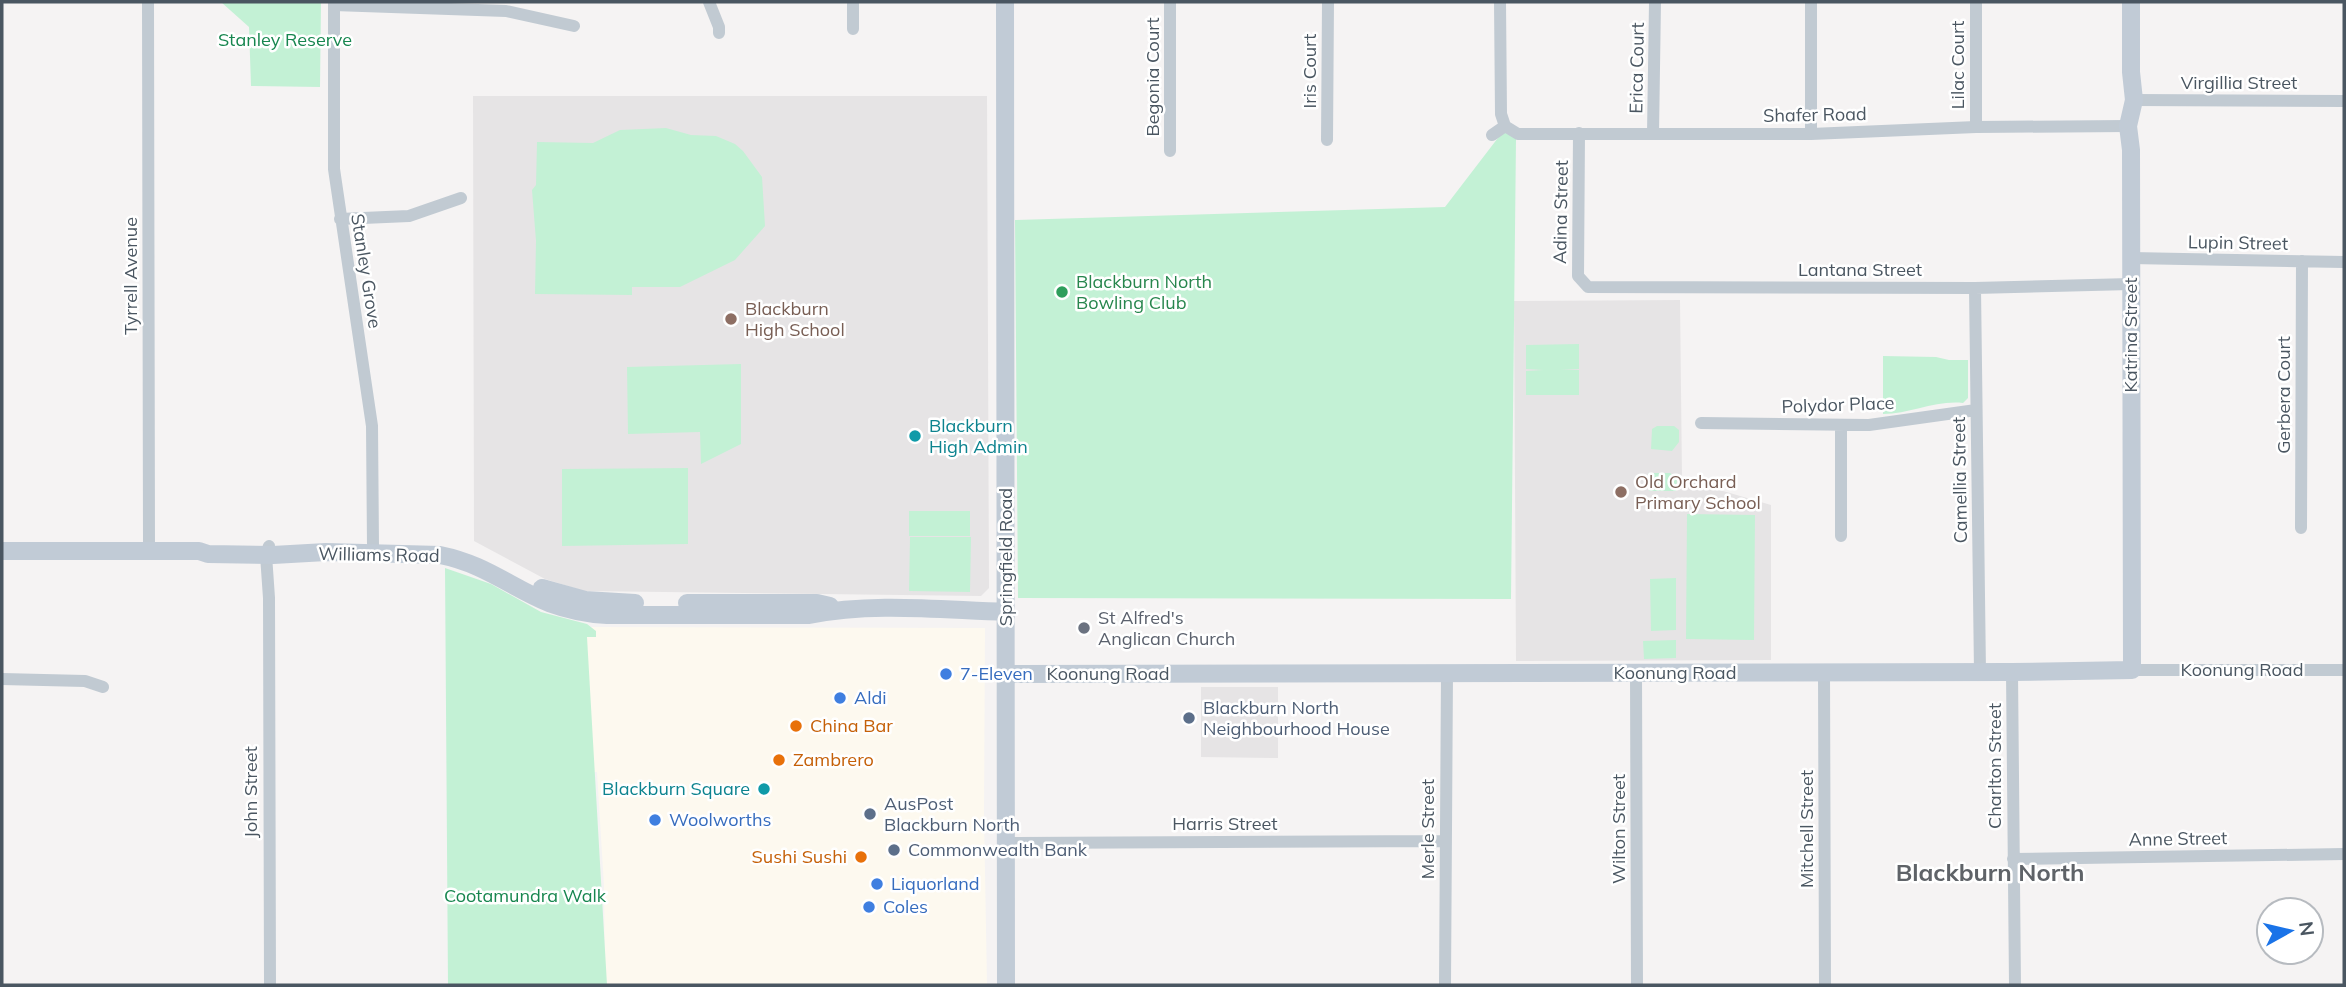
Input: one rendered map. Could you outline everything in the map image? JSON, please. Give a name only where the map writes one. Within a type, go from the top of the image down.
[{"type":"main road","name":"Springfield Road","points":[[1005,2],[1006,985]]},
{"type":"main road","name":"Katrina Street","points":[[2131,2],[2131,72],[2134,100],[2128,126],[2131,150],[2132,670]]},
{"type":"main road","name":"Williams Road","points":[[2,551],[199,551],[208,547],[262,551],[440,551],[491,560],[531,583],[569,597],[616,603],[691,603],[732,609]]},
{"type":"main road","name":"Williams Road","points":[[459,553],[536,597],[577,611],[607,615],[677,614],[732,609],[780,609],[810,615],[840,609],[1006,612]]},
{"type":"main road","points":[[677,614],[691,603]]},
{"type":"main road","name":"Koonung Road","points":[[1006,674],[2132,670]]},
{"type":"street","name":"Tyrrell Avenue","points":[[148,2],[149,550]]},
{"type":"street","points":[[709,2],[719,33]]},
{"type":"street","points":[[853,2],[853,29]]},
{"type":"street","name":"Begonia Court","points":[[1170,2],[1170,151]]},
{"type":"street","name":"Iris Court","points":[[1327,140],[1328,2]]},
{"type":"street","points":[[1492,135],[1505,127],[1501,114],[1500,2]]},
{"type":"street","name":"Erica Court","points":[[1653,134],[1655,2]]},
{"type":"street","points":[[1811,2],[1811,134]]},
{"type":"street","name":"Lilac Court","points":[[1976,2],[1976,127]]},
{"type":"street","points":[[334,3],[507,6],[574,26]]},
{"type":"street","name":"Stanley Grove","points":[[334,3],[334,169],[372,426],[373,550]]},
{"type":"street","name":"Virgillia Street","points":[[2134,100],[2344,101]]},
{"type":"street","name":"Shafer Road","points":[[1505,127],[1518,134],[1811,134],[1976,127],[2128,126]]},
{"type":"street","name":"Adina Street","points":[[1580,133],[1578,276],[1588,287]]},
{"type":"street","points":[[340,219],[409,216],[461,198]]},
{"type":"street","name":"Lupin Street","points":[[2131,258],[2344,262]]},
{"type":"street","name":"Gerbera Court","points":[[2301,528],[2302,261]]},
{"type":"street","name":"Lantana Street","points":[[1588,287],[1975,288],[2131,284]]},
{"type":"street","name":"Camellia Street","points":[[1975,288],[1980,672]]},
{"type":"street","name":"Polydor Place","points":[[1700,423],[1869,425],[1976,410]]},
{"type":"street","points":[[1841,426],[1841,536]]},
{"type":"street","name":"John Street","points":[[262,551],[269,598],[270,985]]},
{"type":"street","name":"Koonung Road","points":[[2132,670],[2344,670]]},
{"type":"street","name":"Charlton Street","points":[[2012,672],[2015,985]]},
{"type":"street","name":"Merle Street","points":[[1445,985],[1447,673]]},
{"type":"street","name":"Wilton Street","points":[[1636,673],[1637,985]]},
{"type":"street","name":"Mitchell Street","points":[[1824,673],[1825,985]]},
{"type":"street","points":[[2,679],[85,681],[103,687]]},
{"type":"street","name":"Harris Street","points":[[1005,843],[1445,841]]},
{"type":"street","name":"Anne Street","points":[[2013,859],[2344,854]]},
{"type":"shaded area","name":"Blackburn High School","points":[[473,96],[987,96],[989,588],[981,596],[584,591],[545,579],[474,541]]},
{"type":"shaded area","name":"Old Orchard Primary School","points":[[1680,300],[1682,479],[1771,505],[1771,660],[1516,661],[1514,301]]},
{"type":"shaded area","name":"Blackburn Square","points":[[583,627],[985,628],[987,985],[605,985],[604,886],[597,772],[592,772]]},
{"type":"shaded area","points":[[1201,687],[1278,687],[1278,758],[1201,757]]},
{"type":"green space","name":"Stanley Reserve","points":[[221,2],[321,2],[320,87],[251,86],[249,27]]},
{"type":"green space","points":[[666,128],[691,135],[716,136],[735,144],[743,151],[762,177],[765,226],[735,260],[680,287],[632,287],[632,295],[535,294],[536,241],[532,190],[536,185],[537,142],[593,143],[620,130]]},
{"type":"green space","points":[[1504,130],[1516,139],[1511,599],[1018,598],[1015,220],[1445,207]]},
{"type":"green space","points":[[1579,344],[1579,369],[1561,369],[1579,370],[1579,395],[1526,395],[1526,371],[1543,370],[1526,369],[1526,345]]},
{"type":"green space","points":[[1883,356],[1968,360],[1968,398],[1963,403],[1943,403],[1883,414]]},
{"type":"green space","points":[[741,364],[741,444],[701,464],[700,432],[628,434],[627,367]]},
{"type":"green space","points":[[1657,426],[1674,426],[1679,430],[1679,442],[1672,451],[1651,449],[1652,429]]},
{"type":"green space","points":[[688,468],[688,544],[562,546],[562,469]]},
{"type":"green space","points":[[1648,473],[1670,473],[1677,478],[1676,491],[1649,491]]},
{"type":"green space","points":[[909,511],[970,511],[970,536],[909,536]]},
{"type":"green space","points":[[1687,514],[1755,515],[1754,640],[1686,639]]},
{"type":"green space","points":[[910,537],[971,537],[970,592],[909,591]]},
{"type":"green space","name":"Cootamundra Walk","points":[[445,568],[491,584],[541,612],[587,624],[596,631],[596,637],[587,637],[607,985],[448,985]]},
{"type":"green space","points":[[1676,578],[1676,630],[1651,631],[1650,579]]},
{"type":"green space","points":[[1676,640],[1676,658],[1644,659],[1643,641]]},
{"type":"place","name":"Blackburn North Bowling Club","points":[[1062,292]]},
{"type":"place","name":"Blackburn High School","points":[[731,319]]},
{"type":"place","name":"Blackburn High Admin","points":[[915,436]]},
{"type":"place","name":"Old Orchard Primary School","points":[[1621,492]]},
{"type":"place","name":"St Alfred's Anglican Church","points":[[1084,628]]},
{"type":"place","name":"7-Eleven","points":[[946,674]]},
{"type":"place","name":"Aldi","points":[[840,698]]},
{"type":"place","name":"Blackburn North Neighbourhood House","points":[[1189,718]]},
{"type":"place","name":"China Bar","points":[[796,726]]},
{"type":"place","name":"Zambrero","points":[[779,760]]},
{"type":"place","name":"Blackburn Square","points":[[764,789]]},
{"type":"place","name":"AusPost Blackburn North","points":[[870,814]]},
{"type":"place","name":"Woolworths","points":[[655,820]]},
{"type":"place","name":"Commonwealth Bank","points":[[894,850]]},
{"type":"place","name":"Sushi Sushi","points":[[861,857]]},
{"type":"place","name":"Liquorland","points":[[877,884]]},
{"type":"place","name":"Coles","points":[[869,907]]},
{"type":"district","name":"Blackburn North","points":[[1990,873]]}]
